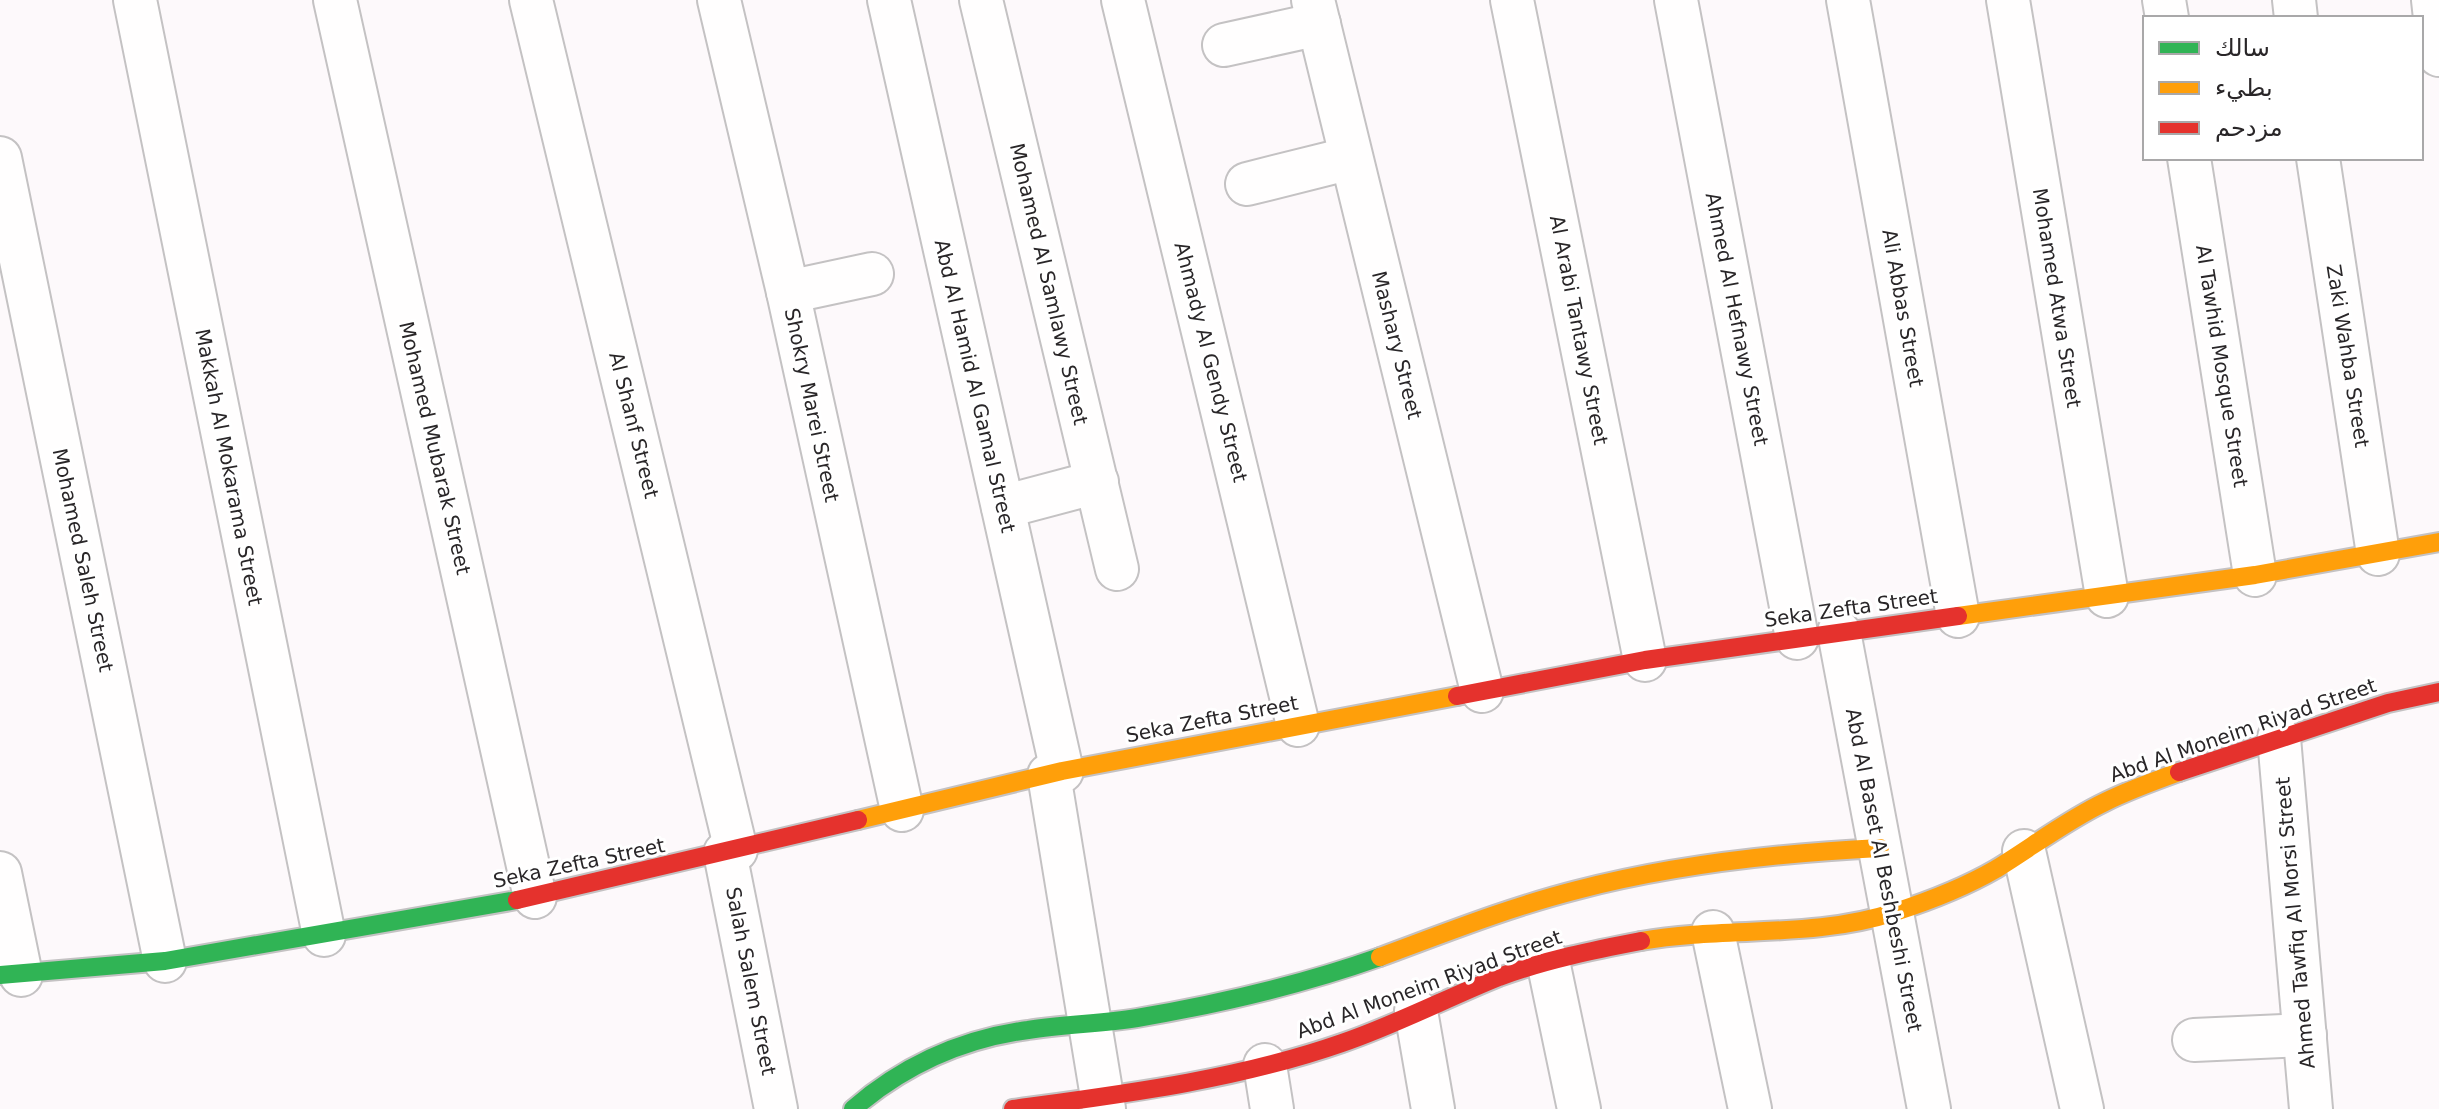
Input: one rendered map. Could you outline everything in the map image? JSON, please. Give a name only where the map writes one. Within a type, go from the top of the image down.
[{"type":"street","name":"Makkah Al Mokarama Street","points":[[135,0],[324,935]]},
{"type":"street","name":"Mohamed Mubarak Street","points":[[335,0],[535,897]]},
{"type":"street","name":"Al Shanf Street","points":[[531,0],[731,851]]},
{"type":"street","name":"Shokry Marei Street","points":[[719,0],[788,292],[902,810]]},
{"type":"street","name":"Abd Al Hamid Al Gamal Street","points":[[889,0],[1003,507],[1055,773],[1089,1025],[1103,1103]]},
{"type":"street","name":"Mohamed Al Samlawy Street","points":[[981,0],[1117,569]]},
{"type":"street","name":"Ahmady Al Gendy Street","points":[[1123,0],[1298,725]]},
{"type":"street","name":"Al Arabi Tantawy Street","points":[[1512,0],[1645,660]]},
{"type":"street","name":"Ahmed Al Hefnawy Street","points":[[1676,0],[1797,638]]},
{"type":"street","name":"Ali Abbas Street","points":[[1848,0],[1958,616]]},
{"type":"street","name":"Mohamed Atwa Street","points":[[2008,0],[2107,596]]},
{"type":"street","points":[[2433,0],[2439,55]]},
{"type":"street","points":[[1224,45],[1316,12]]},
{"type":"street","name":"Mashary Street","points":[[1316,12],[1482,691]]},
{"type":"street","name":"Mohamed Saleh Street","points":[[0,158],[165,961]]},
{"type":"street","points":[[1247,184],[1351,158]]},
{"type":"street","name":"Al Tawhid Mosque Street","points":[[2189,160],[2255,575]]},
{"type":"street","name":"Zaki Wahba Street","points":[[2318,160],[2378,554]]},
{"type":"street","points":[[788,292],[872,274]]},
{"type":"street","points":[[1003,507],[1097,482]]},
{"type":"street","name":"Seka Zefta Street","points":[[10,975],[165,961],[535,897],[1055,773],[1645,660],[2255,575],[2439,542]]},
{"type":"street","name":"Abd Al Baset Al Beshbeshi Street","points":[[1839,632],[1929,1109]]},
{"type":"street","name":"Abd Al Moneim Riyad Street","points":[[1013,1109],[1103,1103],[1265,1065],[1342,1043],[1503,976],[1548,961],[1629,942],[1713,932],[1773,932],[1833,925],[1893,913],[1961,887],[2102,803],[2144,784],[2388,703],[2439,692]]},
{"type":"street","name":"Ahmed Tawfiq Al Morsi Street","points":[[2279,738],[2311,1109]]},
{"type":"street","name":"Abd Al Moneim Riyad Street","points":[[853,1109],[894,1077],[926,1058],[998,1034],[1089,1025],[1179,1011],[1292,985],[1535,902],[1671,869],[1740,858],[1880,848]]},
{"type":"street","name":"Salah Salem Street","points":[[731,851],[776,1109]]},
{"type":"street","points":[[2024,851],[2082,1109]]},
{"type":"street","points":[[0,873],[10,975]]},
{"type":"street","points":[[1713,932],[1750,1109]]},
{"type":"street","points":[[1548,961],[1579,1109]]},
{"type":"street","points":[[1416,1011],[1433,1109]]},
{"type":"street","points":[[2194,1040],[2305,1035]]},
{"type":"street","points":[[1265,1065],[1272,1109]]},
{"type":"traffic: fast","points":[[0,975],[165,961],[517,900]]},
{"type":"traffic: fast","points":[[853,1109],[913,1067],[980,1040],[1028,1030],[1123,1020],[1198,1006],[1290,985],[1380,957]]},
{"type":"traffic: slow","points":[[1958,616],[2255,575],[2439,542]]},
{"type":"traffic: slow","points":[[858,820],[1062,771],[1457,696]]},
{"type":"traffic: slow","points":[[1641,941],[1833,926],[1895,912],[1972,882],[2091,809],[2179,772]]},
{"type":"traffic: slow","points":[[1380,957],[1527,904],[1614,881],[1727,861],[1880,848]]},
{"type":"traffic: jam","points":[[1457,696],[1645,660],[1958,616]]},
{"type":"traffic: jam","points":[[2179,772],[2388,703],[2439,692]]},
{"type":"traffic: jam","points":[[517,900],[858,820]]},
{"type":"traffic: jam","points":[[1013,1109],[1179,1084],[1261,1067],[1362,1036],[1516,971],[1641,941]]}]
